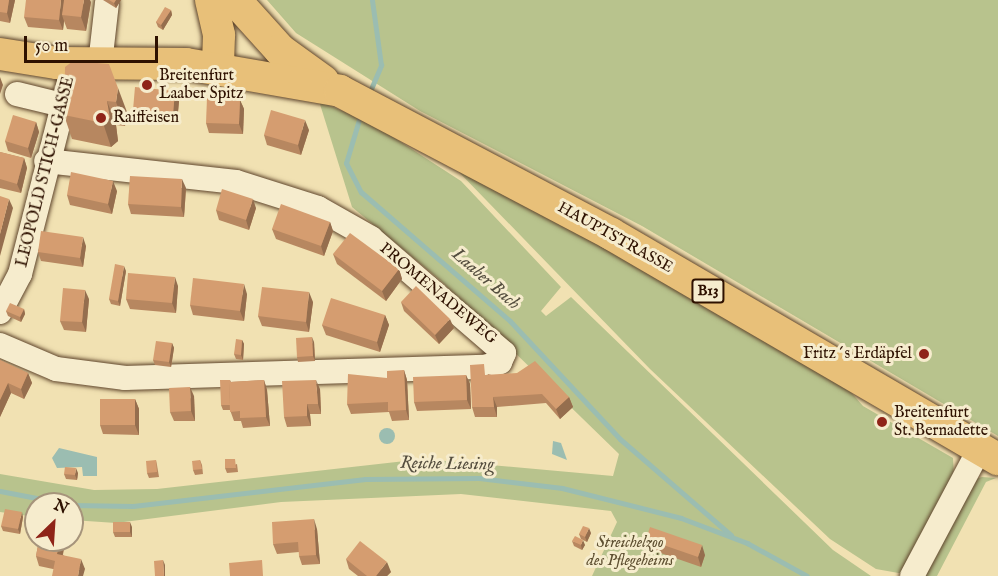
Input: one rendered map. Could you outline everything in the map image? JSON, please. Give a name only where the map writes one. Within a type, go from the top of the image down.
[{"type":"main road","points":[[211,0],[229,69]]},
{"type":"main road","points":[[229,69],[243,12]]},
{"type":"main road","name":"B13","points":[[243,12],[338,91]]},
{"type":"main road","points":[[0,54],[87,64],[229,69],[338,91]]},
{"type":"main road","name":"HAUPTSTRASSE","points":[[338,91],[385,112],[611,234],[989,454]]},
{"type":"street","name":"LEOPOLD STICH-GASSE","points":[[0,312],[20,274],[62,105],[87,64],[107,3]]},
{"type":"street","points":[[17,93],[62,105]]},
{"type":"street","name":"PROMENADEWEG","points":[[0,345],[56,369],[125,378],[485,368],[500,362],[504,353],[371,238],[318,208],[236,182],[46,162]]},
{"type":"street","points":[[912,576],[989,454]]},
{"type":"green space","points":[[267,0],[998,0],[998,436],[642,226],[420,111],[296,33]]},
{"type":"green space","name":"Streichelzoo des Pflegeheims","points":[[319,101],[373,124],[461,181],[561,287],[541,311],[546,316],[571,297],[833,550],[871,576],[592,576],[617,522],[611,511],[461,494],[281,502],[116,523],[84,521],[84,492],[24,492],[24,515],[0,512],[0,474],[94,490],[157,489],[423,459],[613,476],[619,454],[440,280],[352,207]]},
{"type":"green space","points":[[454,160],[849,390],[863,406],[953,458],[954,477],[904,574],[876,569],[830,539],[650,369],[456,169]]},
{"type":"green space","points":[[982,477],[996,478],[986,482],[937,576],[918,576],[972,480]]},
{"type":"water","points":[[387,428],[393,430],[395,436],[393,442],[387,444],[381,442],[379,436],[381,430]]},
{"type":"water","points":[[553,441],[561,443],[567,460],[552,454]]},
{"type":"water","points":[[59,448],[97,457],[97,476],[83,476],[82,467],[57,468],[52,458]]},
{"type":"building","points":[[0,0],[9,0],[7,13],[0,12]]},
{"type":"building","points":[[26,0],[61,0],[59,20],[24,17]]},
{"type":"building","points":[[64,0],[84,0],[81,17],[62,15]]},
{"type":"building","points":[[165,7],[171,10],[161,25],[156,22]]},
{"type":"building","points":[[73,61],[109,64],[118,88],[116,102],[107,101],[110,118],[103,123],[64,115],[65,67]]},
{"type":"building","points":[[135,87],[175,91],[173,114],[133,110]]},
{"type":"building","points":[[207,98],[240,100],[239,124],[206,123]]},
{"type":"building","points":[[271,110],[305,120],[298,145],[264,135]]},
{"type":"building","points":[[13,115],[36,122],[28,148],[5,141]]},
{"type":"building","points":[[0,152],[24,158],[17,184],[0,179]]},
{"type":"building","points":[[71,172],[113,181],[108,204],[67,195]]},
{"type":"building","points":[[130,176],[182,179],[181,207],[128,204]]},
{"type":"building","points":[[222,189],[253,199],[246,220],[216,210]]},
{"type":"building","points":[[0,196],[9,199],[0,234]]},
{"type":"building","points":[[281,204],[330,222],[321,246],[272,229]]},
{"type":"building","points":[[41,231],[83,237],[80,258],[38,252]]},
{"type":"building","points":[[350,233],[399,269],[382,291],[333,254]]},
{"type":"building","points":[[115,264],[124,266],[118,301],[109,299]]},
{"type":"building","points":[[128,273],[175,277],[172,303],[126,299]]},
{"type":"building","points":[[193,278],[244,284],[240,311],[190,305]]},
{"type":"building","points":[[416,286],[450,319],[435,335],[401,302]]},
{"type":"building","points":[[262,287],[309,292],[306,322],[258,316]]},
{"type":"building","points":[[63,288],[85,290],[82,322],[60,321]]},
{"type":"building","points":[[331,298],[385,315],[377,342],[322,325]]},
{"type":"building","points":[[10,303],[24,309],[20,317],[6,311]]},
{"type":"building","points":[[312,337],[313,356],[297,357],[296,338]]},
{"type":"building","points":[[236,339],[242,340],[241,355],[234,354]]},
{"type":"building","points":[[156,341],[172,343],[169,362],[153,360]]},
{"type":"building","points":[[0,360],[28,373],[21,389],[8,383],[0,400]]},
{"type":"building","points":[[535,361],[569,397],[556,409],[542,394],[493,397],[494,407],[472,407],[470,365],[484,364],[485,375],[517,373]]},
{"type":"building","points":[[404,370],[406,410],[388,411],[388,402],[347,404],[348,374],[387,378],[387,371]]},
{"type":"building","points":[[466,375],[467,400],[414,402],[413,377]]},
{"type":"building","points":[[220,380],[230,380],[230,405],[221,405]]},
{"type":"building","points":[[264,380],[266,417],[240,418],[240,411],[230,412],[229,382]]},
{"type":"building","points":[[316,380],[318,404],[307,404],[307,416],[284,417],[282,381]]},
{"type":"building","points":[[190,387],[191,411],[170,412],[169,388]]},
{"type":"building","points":[[100,399],[135,399],[135,425],[100,425]]},
{"type":"building","points":[[225,459],[235,459],[236,468],[225,468]]},
{"type":"building","points":[[156,460],[157,472],[147,473],[146,461]]},
{"type":"building","points":[[200,460],[202,469],[193,470],[192,461]]},
{"type":"building","points":[[65,467],[76,468],[75,475],[64,474]]},
{"type":"building","points":[[5,509],[22,512],[18,529],[1,526]]},
{"type":"building","points":[[314,519],[316,555],[299,556],[298,542],[273,544],[272,522]]},
{"type":"building","points":[[113,522],[130,522],[130,532],[113,532]]},
{"type":"building","points":[[583,526],[589,528],[585,537],[579,534]]},
{"type":"building","points":[[650,527],[702,545],[698,557],[646,539]]},
{"type":"building","points":[[575,536],[583,540],[581,545],[572,541]]},
{"type":"building","points":[[360,541],[387,562],[376,576],[367,576],[346,559]]},
{"type":"building","points":[[37,552],[57,552],[57,554],[81,559],[78,576],[52,576],[55,561],[36,556]]},
{"type":"building","points":[[163,560],[164,576],[155,576],[154,561]]},
{"type":"building","points":[[262,560],[263,576],[230,576],[229,563]]},
{"type":"waterway","name":"Laaber Bach","points":[[368,96],[381,65],[372,0]]},
{"type":"waterway","name":"Laaber Bach","points":[[361,113],[346,163],[361,192],[510,321],[620,439],[731,535]]},
{"type":"waterway","name":"Reiche Liesing","points":[[84,505],[133,506],[365,479],[479,478],[562,488],[681,518],[747,543],[807,576]]},
{"type":"waterway","name":"Reiche Liesing","points":[[0,491],[24,496]]},
{"type":"place","name":"Breitenfurt Laaber Spitz","points":[[147,85]]},
{"type":"place","name":"Raiffeisen","points":[[101,118]]},
{"type":"place","name":"Fritz´s Erdäpfel","points":[[924,354]]},
{"type":"place","name":"Breitenfurt St. Bernadette","points":[[882,422]]}]
